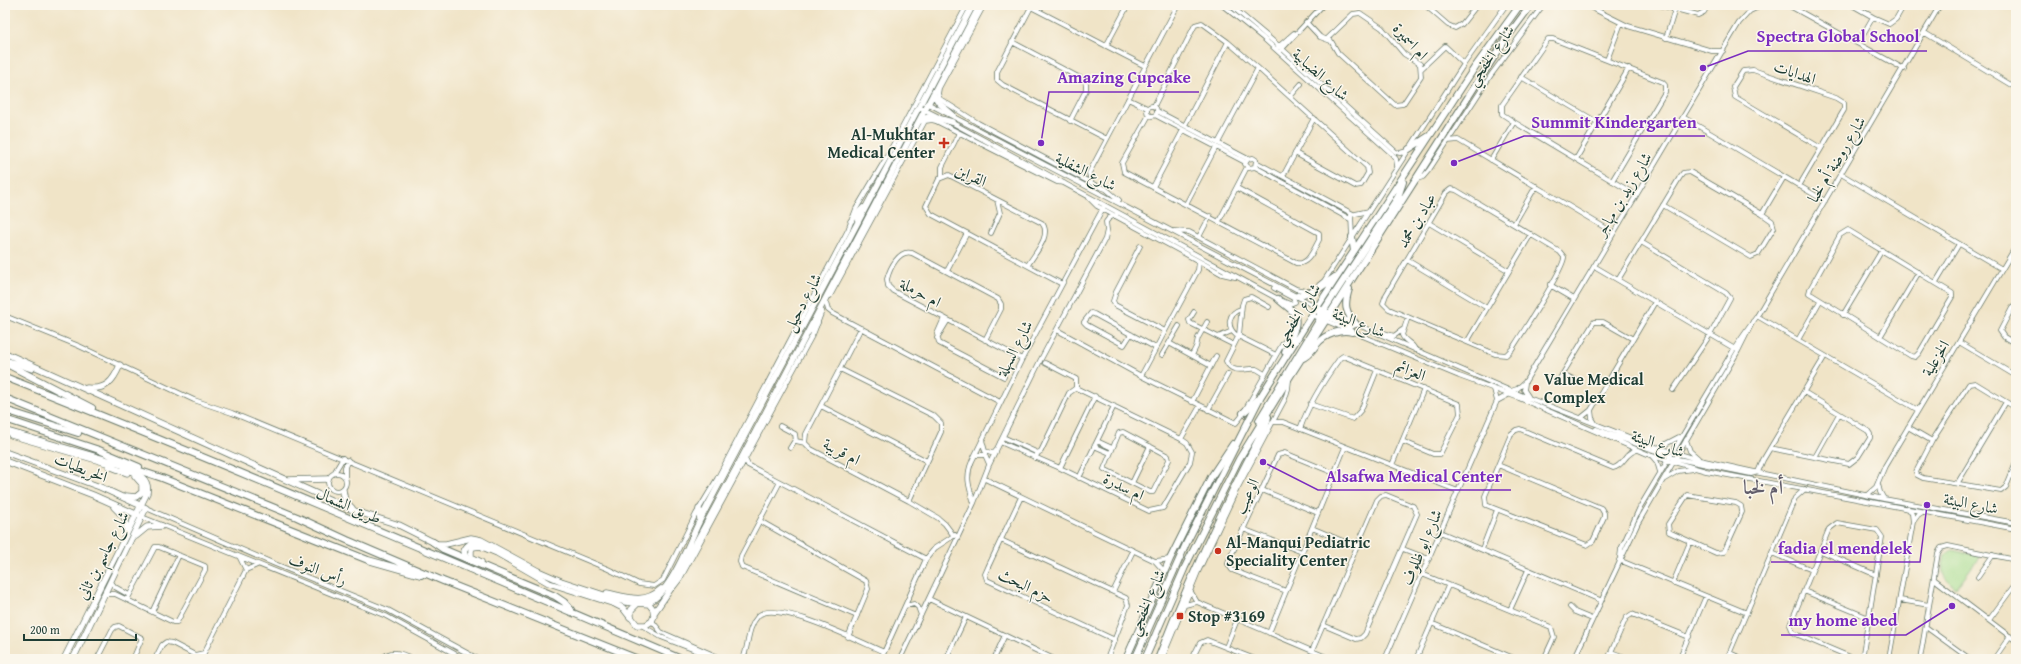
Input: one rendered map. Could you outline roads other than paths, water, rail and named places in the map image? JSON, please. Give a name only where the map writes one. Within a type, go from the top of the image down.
[{"type":"highway","name":"شارع الخفجي","points":[[1135,659],[1186,544],[1261,396],[1317,307],[1406,174],[1475,67],[1520,5]]},
{"type":"highway","name":"شارع الخفجي","points":[[1145,659],[1185,567],[1239,459],[1269,412],[1325,315],[1351,282],[1505,40],[1531,5]]},
{"type":"highway","points":[[1409,149],[1430,136]]},
{"type":"highway","points":[[1239,459],[1276,390],[1325,315],[1398,197],[1406,174]]},
{"type":"highway","points":[[1352,237],[1354,251]]},
{"type":"highway","points":[[1297,296],[1317,290],[1340,274]]},
{"type":"highway","points":[[1317,307],[1325,315],[1350,326],[1356,324],[1347,313],[1345,306],[1351,282]]},
{"type":"highway","points":[[1278,299],[1294,314],[1296,326],[1280,364]]},
{"type":"highway","points":[[1312,315],[1325,315]]},
{"type":"highway","points":[[1300,360],[1308,355],[1324,338],[1341,331],[1352,332]]},
{"type":"highway","points":[[5,364],[122,424]]},
{"type":"highway","name":"طريق الشمال","points":[[5,377],[122,424],[681,659]]},
{"type":"highway","points":[[1243,413],[1261,396]]},
{"type":"highway","name":"طريق الشمال","points":[[5,398],[112,443],[297,517],[443,581],[638,659]]},
{"type":"highway","points":[[5,410],[112,443]]},
{"type":"highway","points":[[1158,659],[1195,569],[1266,425],[1269,412]]},
{"type":"highway","points":[[5,419],[99,450],[162,478],[368,560],[443,581]]},
{"type":"highway","points":[[5,432],[113,462],[162,478]]},
{"type":"highway","points":[[1126,659],[1170,558],[1211,477],[1228,450],[1240,437]]},
{"type":"highway","points":[[433,542],[440,547],[558,598],[572,612]]},
{"type":"highway","points":[[1192,589],[1195,569]]},
{"type":"main road","name":"شارع دحيل","points":[[645,603],[654,600],[660,594],[678,565],[700,520],[973,5]]},
{"type":"main road","name":"شارع دحيل","points":[[654,613],[668,593],[707,522],[980,5]]},
{"type":"main road","points":[[957,48],[974,26]]},
{"type":"main road","points":[[940,80],[949,71]]},
{"type":"main road","points":[[933,94],[939,103],[953,115]]},
{"type":"main road","points":[[918,123],[925,117],[930,116],[952,122]]},
{"type":"main road","points":[[888,189],[890,176]]},
{"type":"main road","points":[[851,222],[869,200]]},
{"type":"main road","points":[[793,360],[817,323]]},
{"type":"main road","name":"طريق الشمال","points":[[5,353],[53,376],[355,511],[399,525],[433,542],[444,545],[468,538],[482,540],[538,571],[578,587],[621,601],[638,603]]},
{"type":"main road","points":[[5,360],[53,376]]},
{"type":"main road","points":[[81,388],[97,389],[106,387],[113,381],[120,365]]},
{"type":"main road","points":[[5,432],[96,461],[134,475],[142,484],[142,492],[136,497],[113,493]]},
{"type":"main road","name":"الخريطيات","points":[[5,452],[113,493],[144,507]]},
{"type":"main road","name":"الخريطيات","points":[[5,461],[109,502],[140,516]]},
{"type":"main road","name":"شارع جاسم بن ثاني","points":[[64,659],[140,516],[144,507],[148,488],[147,482],[143,477],[125,469],[96,461]]},
{"type":"main road","points":[[285,480],[328,479]]},
{"type":"main road","points":[[343,490],[345,501],[355,511]]},
{"type":"main road","points":[[109,502],[122,514],[126,521],[127,542]]},
{"type":"main road","points":[[699,509],[700,520]]},
{"type":"main road","points":[[707,522],[714,516]]},
{"type":"main road","points":[[127,542],[142,529],[149,526],[162,526]]},
{"type":"main road","name":"شارع جاسم بن ثاني","points":[[73,659],[111,582],[127,542]]},
{"type":"main road","points":[[466,558],[464,550],[473,543],[483,545],[549,583],[615,604],[623,608],[637,625],[643,626],[652,621],[654,613],[651,606],[645,603],[638,603],[631,610],[631,617]]},
{"type":"main road","points":[[490,568],[473,558],[470,555],[470,550],[473,547],[478,546],[497,553]]},
{"type":"main road","points":[[578,587],[632,599],[648,598],[661,589],[678,565]]},
{"type":"street","name":"شارع دحيل","points":[[348,460],[608,569],[638,584],[654,586],[662,580],[666,574],[699,509],[717,479],[851,222],[967,5]]},
{"type":"street","points":[[984,5],[974,26],[939,88],[938,94],[943,102],[1091,183],[1107,190],[1120,202]]},
{"type":"street","points":[[1106,46],[1128,5]]},
{"type":"street","points":[[1091,183],[1088,178],[1089,173],[1178,5]]},
{"type":"street","name":"شارع الضبابية","points":[[1222,5],[1279,49],[1392,154],[1396,159],[1397,166]]},
{"type":"street","name":"شارع الضبابية","points":[[1230,5],[1396,152],[1403,153],[1409,149]]},
{"type":"street","points":[[1279,49],[1323,5]]},
{"type":"street","points":[[1425,5],[1448,25],[1455,28],[1462,24],[1477,5]]},
{"type":"street","name":"شارع الخفجي","points":[[1312,289],[1324,281],[1464,64],[1506,5]]},
{"type":"street","name":"شارع الخفجي","points":[[1417,179],[1423,177],[1429,170],[1522,32],[1543,5]]},
{"type":"street","points":[[1586,5],[1621,23],[1712,51],[1723,51]]},
{"type":"street","points":[[1660,5],[1698,15],[1703,13],[1708,5]]},
{"type":"street","name":"شارع زيد بن مهاجر","points":[[1510,393],[1525,382],[1743,17],[1762,5]]},
{"type":"street","points":[[1788,5],[1904,70]]},
{"type":"street","points":[[1852,5],[1887,24],[1896,19],[1904,5]]},
{"type":"street","points":[[1107,139],[999,83],[996,76],[997,72],[1029,6],[1145,66]]},
{"type":"street","name":"شارع روضة أم لخبا","points":[[1620,558],[1621,549],[1634,516],[1734,349],[1757,316],[1941,6]]},
{"type":"street","points":[[1666,38],[1675,9]]},
{"type":"street","name":"ام اسميرة","points":[[1306,22],[1318,35],[1332,43],[1338,53],[1397,106],[1403,104],[1420,79],[1421,69],[1418,63],[1404,54],[1387,32],[1360,13],[1353,14],[1327,39]]},
{"type":"street","points":[[1858,44],[1873,17]]},
{"type":"street","points":[[1156,113],[1154,106],[1196,24],[1202,23],[1228,42],[1258,68],[1367,167],[1369,172],[1360,184],[1354,186],[1295,153]]},
{"type":"street","points":[[1607,60],[1621,23]]},
{"type":"street","points":[[1925,33],[2016,88]]},
{"type":"street","points":[[1612,181],[1666,88],[1662,82],[1629,68],[1550,39],[1544,43],[1521,77],[1501,109],[1502,114],[1514,122],[1612,181],[1636,195]]},
{"type":"street","points":[[1012,42],[1082,79],[1086,83],[1086,90],[1070,121]]},
{"type":"street","points":[[1153,187],[1228,42]]},
{"type":"street","points":[[1421,69],[1444,46],[1464,64]]},
{"type":"street","points":[[1186,204],[1258,68]]},
{"type":"street","points":[[1576,159],[1629,68]]},
{"type":"street","name":"الهدايات","points":[[1799,186],[1844,110],[1845,105],[1842,101],[1753,70],[1743,71],[1733,87],[1735,96],[1821,148]]},
{"type":"street","points":[[1521,77],[1597,122]]},
{"type":"street","points":[[1290,97],[1302,84]]},
{"type":"street","points":[[1128,99],[1147,108],[1154,106]]},
{"type":"street","name":"شارع الشفلية","points":[[923,100],[1120,202],[1230,262],[1317,307]]},
{"type":"street","name":"شارع الشفلية","points":[[919,106],[952,122],[1278,299]]},
{"type":"street","points":[[1147,108],[1149,115]]},
{"type":"street","points":[[1237,188],[1320,235],[1319,240],[1306,261],[1297,264],[1210,216],[1126,174],[1122,167],[1123,161],[1149,115],[1156,113],[1217,145],[1247,163],[1251,168],[1255,167],[1350,219]]},
{"type":"street","points":[[1683,117],[1825,201]]},
{"type":"street","points":[[1283,176],[1314,118]]},
{"type":"street","points":[[961,120],[972,119]]},
{"type":"street","name":"شارع دحيل","points":[[668,593],[680,579],[923,123],[928,120]]},
{"type":"street","name":"شارع الشفلية","points":[[928,120],[936,121],[1057,182],[1064,183]]},
{"type":"street","points":[[1491,160],[1514,122]]},
{"type":"street","points":[[1454,131],[1458,140],[1614,233]]},
{"type":"street","points":[[942,177],[942,167],[959,133]]},
{"type":"street","points":[[974,134],[991,148]]},
{"type":"street","points":[[1448,141],[1458,140]]},
{"type":"street","points":[[1219,221],[1237,188],[1247,163],[1253,158],[1256,162],[1353,214],[1369,211]]},
{"type":"street","points":[[1255,167],[1256,162]]},
{"type":"street","points":[[1618,280],[1663,205],[1680,177],[1687,172],[1762,214],[1772,221],[1774,228],[1758,254],[1750,256],[1663,205]]},
{"type":"street","points":[[1081,177],[1089,173]]},
{"type":"street","points":[[1841,174],[2002,270]]},
{"type":"street","name":"القراين","points":[[1028,265],[1046,234],[1045,226],[1042,223],[949,176],[942,177],[937,182],[927,201],[926,209],[931,214],[1062,284]]},
{"type":"street","points":[[1762,214],[1784,177]]},
{"type":"street","points":[[1514,224],[1536,186]]},
{"type":"street","name":"شارع الشفلية","points":[[1076,189],[1097,206],[1116,215],[1206,266],[1222,274],[1239,278]]},
{"type":"street","name":"عباد بن محمد","points":[[1453,189],[1514,224],[1560,252],[1564,256],[1564,262],[1509,353],[1503,355],[1496,354],[1389,309],[1383,303],[1386,295],[1446,193],[1453,189]]},
{"type":"street","points":[[991,233],[1000,213],[997,200]]},
{"type":"street","name":"شارع السهلة","points":[[974,503],[967,480],[967,471],[1022,359],[1102,208]]},
{"type":"street","points":[[1352,237],[1350,219],[1353,214]]},
{"type":"street","points":[[1094,225],[1099,222],[1105,224],[1109,218],[1116,215]]},
{"type":"street","points":[[1199,237],[1210,216]]},
{"type":"street","points":[[1121,218],[1148,228]]},
{"type":"street","points":[[1429,223],[1509,271]]},
{"type":"street","name":"شارع السهلة","points":[[900,659],[974,503],[1000,442],[1057,330],[1106,239],[1107,230],[1105,224]]},
{"type":"street","name":"شارع الشفلية","points":[[1174,231],[1186,231],[1199,237],[1296,289],[1304,291],[1312,289]]},
{"type":"street","points":[[1850,231],[1918,272],[1952,292],[1953,295],[1917,355],[1911,356],[1810,295],[1809,291],[1844,232],[1850,231]]},
{"type":"street","points":[[967,233],[947,271],[1000,301],[1001,309],[985,340]]},
{"type":"street","points":[[1466,342],[1531,234]]},
{"type":"street","points":[[1641,242],[1728,295],[1730,298],[1710,335],[1673,390]]},
{"type":"street","points":[[1936,282],[1959,244]]},
{"type":"street","points":[[1140,246],[1116,292],[1113,301],[1115,305],[1165,331]]},
{"type":"street","points":[[1220,247],[1230,262]]},
{"type":"street","name":"الخزعلية","points":[[1867,495],[1878,484],[1881,472],[2016,248]]},
{"type":"street","points":[[1843,314],[1882,250]]},
{"type":"street","name":"ام حرملة","points":[[947,271],[912,253],[907,252],[899,256],[887,279],[888,286],[893,291],[1022,359]]},
{"type":"street","points":[[1407,260],[1487,308]]},
{"type":"street","points":[[1141,376],[1198,270],[1199,262]]},
{"type":"street","points":[[1198,270],[1206,266]]},
{"type":"street","points":[[1594,266],[1738,351]]},
{"type":"street","points":[[1880,337],[1918,272]]},
{"type":"street","points":[[1268,282],[1273,287],[1295,300],[1294,304],[1290,304],[1278,299]]},
{"type":"street","points":[[1550,285],[1574,299]]},
{"type":"street","points":[[1265,374],[1254,369],[1240,370],[1227,364],[1226,360],[1239,336],[1243,301],[1249,297],[1270,307]]},
{"type":"street","points":[[1798,340],[1820,301]]},
{"type":"street","points":[[1580,418],[1591,410],[1655,302]]},
{"type":"street","points":[[826,303],[828,310],[832,313],[1000,402]]},
{"type":"street","points":[[2016,305],[2012,308],[2000,331],[2004,337],[2016,344]]},
{"type":"street","points":[[1241,309],[1234,312],[1230,318],[1229,325],[1232,331],[1276,355]]},
{"type":"street","points":[[820,315],[827,312],[832,313]]},
{"type":"street","points":[[1194,312],[1190,322],[1202,330],[1234,345]]},
{"type":"street","points":[[1130,334],[1124,345],[1084,322],[1091,313],[1094,314],[1156,348]]},
{"type":"street","name":"شارع البيئة","points":[[1325,315],[1352,332],[1494,389],[1528,397],[1658,448],[1672,452],[1677,456],[1884,499],[2016,524]]},
{"type":"street","points":[[5,316],[120,365],[194,400],[232,413],[348,460],[344,471],[346,484],[343,490],[337,492],[332,490],[328,485],[328,479],[343,458]]},
{"type":"street","points":[[1757,316],[1918,410]]},
{"type":"street","points":[[1379,334],[1384,333],[1394,336],[1402,330],[1408,317]]},
{"type":"street","points":[[946,319],[937,338],[941,344],[1004,377]]},
{"type":"street","name":"شارع روضة أم لخبا","points":[[1574,659],[1620,558],[1660,482],[1677,456],[1738,351],[1753,321]]},
{"type":"street","points":[[1192,355],[1202,330],[1207,322]]},
{"type":"street","points":[[1559,380],[1594,322],[1603,322],[1633,339]]},
{"type":"street","name":"شارع البيئة","points":[[1356,324],[1622,444],[1652,456],[1668,458],[1673,462],[1698,469],[2016,529]]},
{"type":"street","points":[[1162,356],[1179,326]]},
{"type":"street","name":"ام قريبة","points":[[861,328],[806,434],[805,443],[811,448],[909,501],[943,522],[954,536]]},
{"type":"street","points":[[1057,330],[1141,376],[1208,410],[1228,374]]},
{"type":"street","points":[[1402,330],[1403,338],[1413,345],[1415,350]]},
{"type":"street","points":[[1218,337],[1232,331]]},
{"type":"street","name":"شارع الخفجي","points":[[1208,410],[1236,423],[1239,421],[1284,341],[1292,336]]},
{"type":"street","points":[[1959,342],[2016,376]]},
{"type":"street","points":[[1169,343],[1211,366]]},
{"type":"street","points":[[1192,402],[1216,356]]},
{"type":"street","name":"العزائم","points":[[1300,429],[1310,404],[1340,358],[1348,356],[1377,370],[1456,401],[1461,407],[1460,414],[1440,454],[1433,454],[1402,441]]},
{"type":"street","points":[[1588,428],[1596,429],[1668,458],[1677,456],[1750,474],[1758,472],[1770,448],[1825,356]]},
{"type":"street","points":[[1035,458],[1041,451],[1069,393],[1076,388],[1076,378],[1045,363]]},
{"type":"street","points":[[840,369],[939,420],[942,429],[909,501]]},
{"type":"street","points":[[1310,404],[1353,419],[1361,410],[1377,370]]},
{"type":"street","points":[[1563,374],[1577,381]]},
{"type":"street","name":"شارع الخفجي","points":[[1162,659],[1198,572],[1236,491],[1287,394],[1289,378]]},
{"type":"street","points":[[1525,382],[1524,390],[1528,397]]},
{"type":"street","points":[[2016,408],[1975,383],[1969,384],[1932,441],[1917,468],[1917,475],[1923,478],[2001,491],[2004,489],[2016,463]]},
{"type":"street","name":"ام سدرة","points":[[1000,442],[1060,468],[1149,512],[1159,510],[1168,502],[1190,462],[1192,452],[1187,443],[1095,396],[1076,388]]},
{"type":"street","points":[[1392,465],[1424,389]]},
{"type":"street","points":[[1494,389],[1497,401],[1510,393]]},
{"type":"street","points":[[1770,448],[1845,464],[1852,463],[1858,457],[1870,438],[1869,432],[1804,392]]},
{"type":"street","points":[[1060,468],[1095,396]]},
{"type":"street","name":"شارع ابو ظلوف","points":[[1385,659],[1497,401]]},
{"type":"street","points":[[1957,484],[2006,402]]},
{"type":"street","points":[[821,406],[927,461]]},
{"type":"street","points":[[1079,478],[1114,406]]},
{"type":"street","points":[[1181,439],[1200,406]]},
{"type":"street","points":[[1591,410],[1592,418],[1596,424]]},
{"type":"street","points":[[1277,413],[1284,423]]},
{"type":"street","points":[[1815,458],[1839,414]]},
{"type":"street","points":[[1272,422],[1284,423],[1458,491]]},
{"type":"street","points":[[780,426],[795,434],[795,440],[790,448]]},
{"type":"street","points":[[1908,427],[1932,441]]},
{"type":"street","points":[[1498,466],[1601,508],[1604,514],[1593,541],[1586,546],[1486,505],[1484,499],[1511,434],[1520,429],[1613,468],[1619,466],[1625,457],[1631,452],[1638,450]]},
{"type":"street","points":[[1121,432],[1150,446],[1169,458],[1156,489],[1153,492],[1150,492],[1104,470],[1104,466],[1112,448],[1121,432]]},
{"type":"street","points":[[1658,448],[1670,443],[1682,434]]},
{"type":"street","points":[[1003,437],[1038,453]]},
{"type":"street","points":[[795,440],[805,443]]},
{"type":"street","points":[[982,440],[985,451],[991,453],[996,452]]},
{"type":"street","points":[[1686,440],[1690,451],[1700,460]]},
{"type":"street","points":[[1097,441],[1112,448]]},
{"type":"street","points":[[1622,444],[1625,450],[1625,457]]},
{"type":"street","points":[[1094,446],[1110,453]]},
{"type":"street","points":[[1132,484],[1150,446]]},
{"type":"street","points":[[1269,633],[1345,447]]},
{"type":"street","name":"الوعيب","points":[[1286,591],[1230,569],[1228,564],[1229,560],[1277,457],[1283,453],[1334,474]]},
{"type":"street","points":[[975,455],[985,455],[989,465]]},
{"type":"street","points":[[1652,456],[1658,462],[1660,472]]},
{"type":"street","points":[[745,459],[748,465]]},
{"type":"street","points":[[742,465],[748,465],[926,559]]},
{"type":"street","points":[[1660,482],[1678,471],[1698,469]]},
{"type":"street","points":[[333,474],[339,473],[345,478]]},
{"type":"street","points":[[984,479],[1156,561],[1164,572]]},
{"type":"street","points":[[780,482],[740,559],[742,567],[857,616]]},
{"type":"street","points":[[1878,484],[1884,499]]},
{"type":"street","points":[[1792,486],[1795,498]]},
{"type":"street","points":[[1727,659],[1795,498],[1805,489]]},
{"type":"street","points":[[1262,490],[1318,513]]},
{"type":"street","points":[[1692,494],[1736,503],[1741,506],[1742,512],[1724,552],[1716,553],[1690,542],[1671,534],[1667,529],[1668,524],[1685,496],[1692,494]]},
{"type":"street","points":[[1312,651],[1323,625],[1357,548],[1377,500],[1381,496],[1386,495],[1413,506],[1417,514],[1365,634],[1361,638],[1356,639],[1323,625]]},
{"type":"street","name":"حزم البحث","points":[[1021,497],[986,572],[986,578],[989,581],[1114,640]]},
{"type":"street","name":"رأس النوف","points":[[144,507],[275,564],[388,610],[478,659]]},
{"type":"street","points":[[1889,659],[1913,522],[1912,514],[1907,508]]},
{"type":"street","points":[[1482,549],[1497,510]]},
{"type":"street","points":[[1913,522],[1918,515],[1924,511]]},
{"type":"street","name":"رأس النوف","points":[[140,516],[386,616],[464,659]]},
{"type":"street","points":[[760,521],[865,580],[868,589],[848,638]]},
{"type":"street","points":[[1855,659],[1792,632],[1790,629],[1791,622],[1829,529],[1834,524],[1877,530],[1882,537],[1862,659]]},
{"type":"street","points":[[1243,528],[1302,552]]},
{"type":"street","points":[[1312,528],[1357,548]]},
{"type":"street","name":"شارع السهلة","points":[[881,659],[926,559],[934,548],[960,531]]},
{"type":"street","points":[[1440,532],[1600,600]]},
{"type":"street","points":[[1001,540],[1126,598],[1128,603],[1107,659]]},
{"type":"street","points":[[1673,583],[1690,542]]},
{"type":"street","points":[[1920,659],[1938,553],[1943,546],[2016,560]]},
{"type":"street","points":[[111,582],[128,597],[152,612],[174,623],[178,622],[205,570],[203,564],[159,547],[153,548],[128,597]]},
{"type":"street","points":[[1403,549],[1428,559]]},
{"type":"street","points":[[1113,592],[1133,551]]},
{"type":"street","points":[[1821,551],[1876,575]]},
{"type":"street","points":[[1772,553],[1812,570]]},
{"type":"street","points":[[152,612],[179,555]]},
{"type":"street","points":[[1978,577],[1994,555]]},
{"type":"street","points":[[240,557],[246,570]]},
{"type":"street","points":[[1156,561],[1170,558]]},
{"type":"street","points":[[1620,558],[1673,583],[1747,613]]},
{"type":"street","points":[[155,659],[162,645],[166,642],[172,643],[195,655],[204,653],[246,570],[258,565]]},
{"type":"street","points":[[1510,610],[1528,570]]},
{"type":"street","points":[[1422,574],[1448,586],[1551,627],[1554,637],[1544,659]]},
{"type":"street","points":[[1934,579],[2016,640]]},
{"type":"street","points":[[1989,620],[2016,583]]},
{"type":"street","points":[[1416,659],[1448,586]]},
{"type":"street","points":[[1192,589],[1193,599],[1197,602],[1331,659]]},
{"type":"street","points":[[1804,591],[1869,618]]},
{"type":"street","points":[[105,594],[113,593],[128,597]]},
{"type":"street","points":[[1679,659],[1706,596]]},
{"type":"street","points":[[929,600],[1054,659]]},
{"type":"street","points":[[1900,600],[1929,605]]},
{"type":"street","points":[[1185,605],[1197,602]]},
{"type":"street","points":[[905,606],[914,604],[918,608],[921,615]]},
{"type":"street","points":[[1570,607],[1575,612],[1592,619]]},
{"type":"street","points":[[743,659],[747,640],[756,618],[762,613],[768,611],[794,614],[884,652]]},
{"type":"street","points":[[1608,659],[1626,618],[1632,614],[1689,637]]},
{"type":"street","points":[[946,659],[966,617]]},
{"type":"street","points":[[1226,647],[1237,620]]},
{"type":"street","points":[[652,621],[661,632],[723,659]]},
{"type":"street","points":[[1431,623],[1516,659]]},
{"type":"street","points":[[97,659],[112,630],[115,626],[119,626],[142,638],[133,659]]},
{"type":"street","points":[[643,626],[661,637],[718,659]]},
{"type":"street","points":[[1926,627],[1970,659]]},
{"type":"street","points":[[994,659],[1005,636]]},
{"type":"street","points":[[1994,659],[2010,636]]},
{"type":"street","points":[[1192,659],[1197,647],[1203,641],[1207,640],[1253,659]]},
{"type":"street","points":[[382,659],[386,654],[393,652],[412,659]]},
{"type":"street","points":[[1611,652],[1630,659]]},
{"type":"street","points":[[1730,653],[1743,659]]},
{"type":"place","name":"Spectra Global School","points":[[1703,68]]},
{"type":"place","name":"Al-Mukhtar Medical Center","points":[[944,143]]},
{"type":"place","name":"Amazing Cupcake","points":[[1041,143]]},
{"type":"place","name":"Summit Kindergarten","points":[[1454,163]]},
{"type":"place","name":"Value Medical Complex","points":[[1536,388]]},
{"type":"place","name":"Alsafwa Medical Center","points":[[1263,462]]},
{"type":"place","name":"fadia el mendelek","points":[[1927,505]]},
{"type":"place","name":"Al-Manqui Pediatric Speciality Center","points":[[1218,551]]},
{"type":"place","name":"my home abed","points":[[1952,606]]},
{"type":"place","name":"Stop #3169","points":[[1180,616]]},
{"type":"district","name":"أم لخبا","points":[[1763,487]]}]
